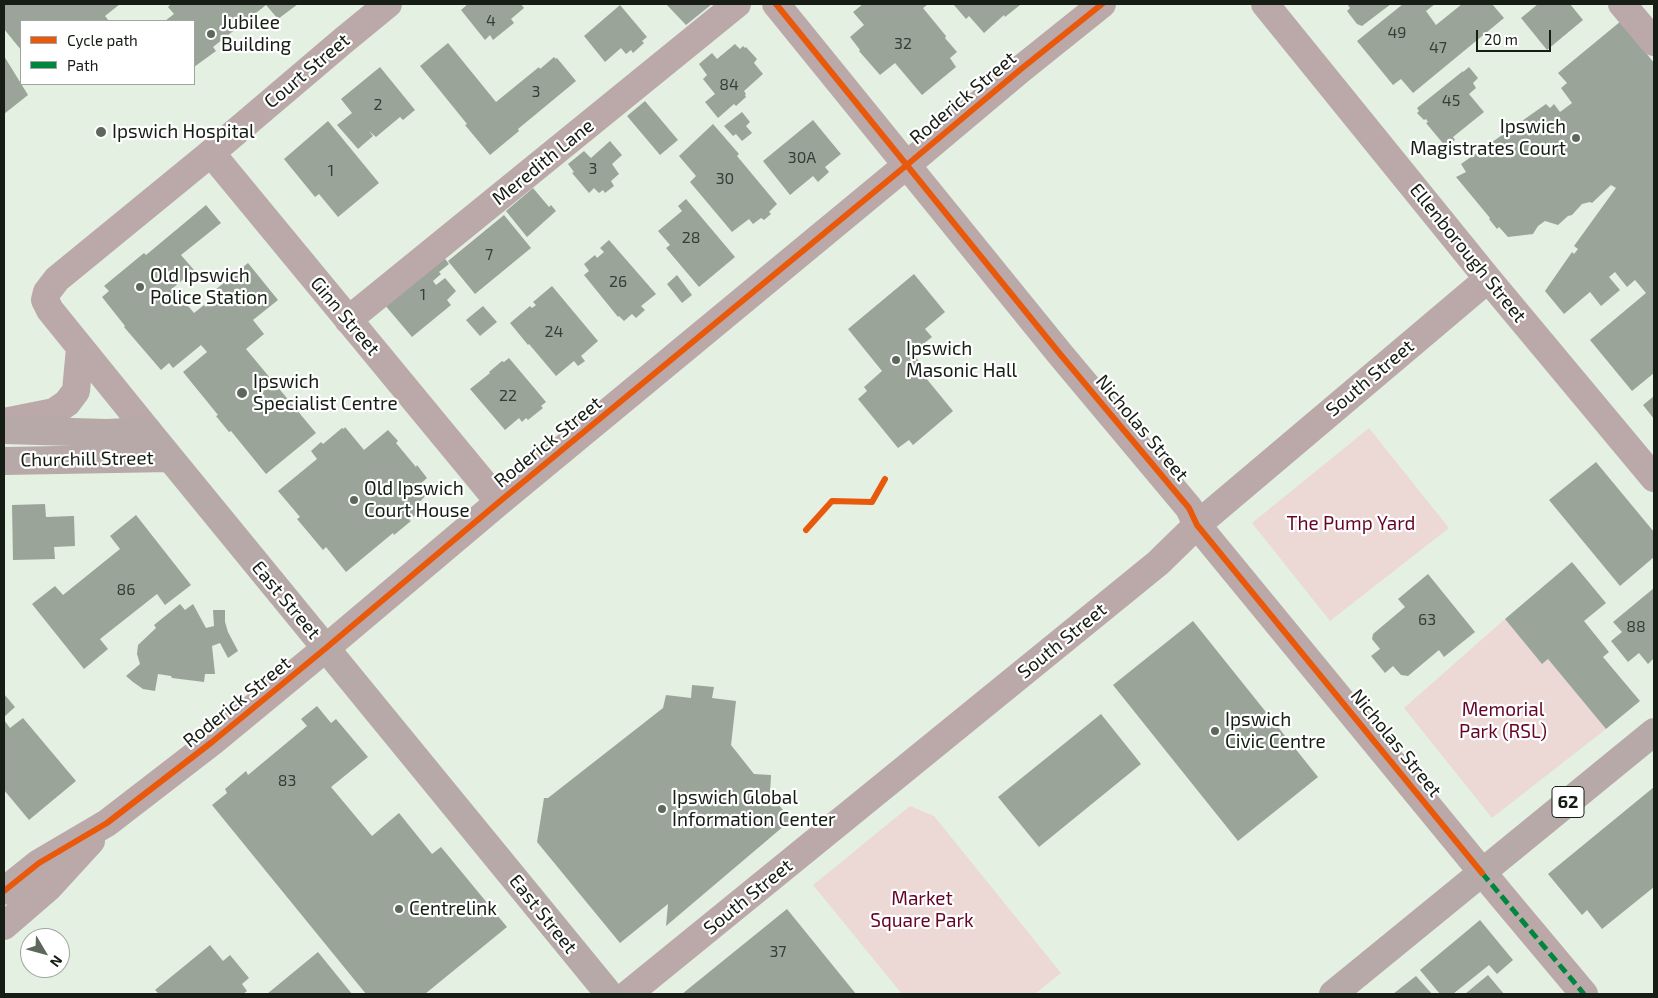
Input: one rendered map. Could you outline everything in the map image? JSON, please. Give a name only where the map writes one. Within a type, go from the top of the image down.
[{"type":"main road","name":"Churchill Street","points":[[4,430],[148,432]]},
{"type":"main road","name":"East Street","points":[[148,432],[609,994]]},
{"type":"main road","name":"Churchill Street","points":[[4,461],[170,458]]},
{"type":"main road","name":"62","points":[[1333,994],[1654,732]]},
{"type":"street","name":"Court Street","points":[[87,255],[388,4]]},
{"type":"street","name":"Meredith Lane","points":[[348,320],[737,4]]},
{"type":"street","name":"Nicholas Street","points":[[776,4],[908,164],[1060,354],[1185,503],[1196,525],[1584,994]]},
{"type":"street","name":"Roderick Street","points":[[4,892],[39,863],[107,823],[212,742],[1021,69],[1102,4]]},
{"type":"street","name":"Ellenborough Street","points":[[1265,4],[1488,279],[1654,478]]},
{"type":"street","points":[[1622,4],[1654,42]]},
{"type":"street","name":"Ginn Street","points":[[211,153],[499,502]]},
{"type":"street","name":"East Street","points":[[87,255],[54,282],[49,288],[46,302],[50,310],[148,432]]},
{"type":"street","name":"South Street","points":[[628,994],[1158,562],[1196,525],[1488,279]]},
{"type":"street","points":[[4,422],[54,412],[67,402],[76,391],[80,348]]},
{"type":"street","name":"Roderick Street","points":[[4,926],[48,888],[107,823]]},
{"type":"green space","name":"The Pump Yard","points":[[1369,428],[1449,528],[1330,621],[1252,523]]},
{"type":"green space","name":"Memorial Park (RSL)","points":[[1505,619],[1542,663],[1548,659],[1606,729],[1492,818],[1404,708]]},
{"type":"green space","name":"Market Square Park","points":[[910,806],[934,816],[1061,973],[1035,994],[902,994],[813,885]]},
{"type":"building","points":[[4,4],[120,4],[105,16],[108,20],[20,20],[20,49],[4,29]]},
{"type":"building","name":"Jubilee Building","points":[[171,4],[298,4],[278,19],[266,5],[213,47],[216,51],[195,66],[195,20],[166,20],[174,14],[168,7]]},
{"type":"building","points":[[468,4],[521,4],[524,8],[511,19],[514,23],[493,40],[490,35],[485,40],[461,10]]},
{"type":"building","points":[[666,4],[712,4],[686,25]]},
{"type":"building","points":[[863,4],[927,5],[923,8],[957,52],[950,58],[956,67],[922,95],[895,63],[880,75],[859,51],[850,37],[864,25],[853,12]]},
{"type":"building","points":[[1347,4],[1391,4],[1362,26],[1357,24],[1347,11],[1350,8]]},
{"type":"building","points":[[1403,4],[1435,4],[1426,11],[1436,25],[1462,4],[1492,4],[1504,18],[1413,93],[1401,79],[1393,85],[1357,41]]},
{"type":"building","points":[[1538,4],[1570,4],[1583,20],[1547,50],[1521,18]]},
{"type":"building","points":[[620,5],[647,37],[642,41],[644,43],[633,53],[631,50],[626,54],[621,48],[605,62],[584,36]]},
{"type":"building","points":[[954,5],[1020,5],[1005,17],[1004,15],[984,33],[969,16],[966,19]]},
{"type":"building","name":"Ipswich Magistrates Court","points":[[1621,21],[1654,63],[1654,373],[1632,391],[1590,340],[1646,293],[1635,280],[1627,287],[1615,272],[1609,277],[1620,290],[1601,306],[1590,292],[1564,314],[1545,291],[1572,252],[1574,254],[1578,249],[1574,246],[1616,188],[1611,185],[1592,203],[1582,204],[1572,215],[1568,216],[1558,225],[1545,221],[1538,226],[1533,234],[1508,237],[1499,227],[1497,229],[1456,177],[1466,172],[1461,164],[1546,104],[1550,108],[1554,104],[1560,112],[1572,103],[1561,88],[1567,83],[1558,73]]},
{"type":"building","points":[[448,43],[496,102],[554,57],[557,58],[576,81],[490,155],[420,66]]},
{"type":"building","points":[[735,44],[740,49],[743,46],[746,47],[757,59],[754,63],[763,74],[744,91],[746,97],[736,106],[734,104],[718,118],[705,102],[715,94],[703,79],[707,75],[699,64],[712,53],[717,59]]},
{"type":"building","points":[[4,56],[20,85],[28,95],[4,114]]},
{"type":"building","points":[[380,67],[415,110],[403,120],[400,117],[376,137],[369,131],[373,136],[358,149],[337,125],[352,113],[341,99]]},
{"type":"building","points":[[1469,67],[1478,78],[1473,83],[1476,88],[1469,94],[1484,112],[1453,137],[1455,140],[1446,147],[1426,123],[1428,122],[1426,119],[1424,120],[1417,113],[1419,111],[1417,108]]},
{"type":"building","points":[[645,101],[678,140],[660,155],[627,116]]},
{"type":"building","points":[[742,112],[750,122],[746,126],[752,133],[742,141],[736,134],[733,136],[724,126]]},
{"type":"building","points":[[813,120],[841,154],[825,167],[829,172],[818,182],[813,176],[790,195],[763,161]]},
{"type":"building","points":[[328,121],[379,183],[338,217],[319,194],[315,197],[284,159]]},
{"type":"building","points":[[713,124],[739,154],[737,156],[777,204],[769,212],[771,214],[764,220],[761,218],[753,224],[749,219],[732,232],[690,182],[696,176],[679,156]]},
{"type":"building","points":[[610,141],[622,155],[612,164],[619,174],[611,181],[614,186],[605,193],[603,190],[599,193],[594,188],[589,193],[572,173],[574,172],[568,164],[584,151],[591,158]]},
{"type":"building","points":[[533,188],[549,207],[551,205],[556,211],[527,237],[506,211]]},
{"type":"building","points":[[686,199],[735,257],[699,287],[666,248],[670,245],[658,231],[682,211],[678,206]]},
{"type":"building","points":[[206,205],[221,223],[181,255],[194,270],[173,288],[194,313],[204,305],[206,307],[214,301],[209,295],[248,263],[278,300],[253,320],[264,334],[246,349],[316,433],[266,474],[231,431],[229,432],[216,416],[218,415],[183,372],[207,352],[201,345],[173,368],[169,363],[161,370],[124,327],[102,297],[109,291],[104,286],[144,253],[146,255]]},
{"type":"building","points":[[504,215],[531,248],[475,294],[448,261]]},
{"type":"building","points":[[609,240],[656,294],[641,306],[645,310],[636,318],[632,314],[624,321],[618,317],[584,275],[589,271],[584,264],[595,255],[597,258],[604,252],[600,248]]},
{"type":"building","points":[[442,255],[449,264],[439,272],[441,274],[433,281],[436,285],[445,278],[456,291],[447,300],[451,305],[412,337],[384,304]]},
{"type":"building","name":"Ipswich Masonic Hall","points":[[914,274],[945,312],[925,329],[932,337],[912,353],[925,368],[921,372],[953,411],[913,445],[909,440],[898,448],[858,399],[867,391],[864,387],[882,371],[848,329]]},
{"type":"building","points":[[677,275],[692,295],[682,303],[667,284]]},
{"type":"building","points":[[552,286],[598,341],[581,356],[585,361],[578,366],[574,361],[556,376],[510,323],[530,306],[532,308],[536,305],[533,302]]},
{"type":"building","points":[[483,306],[497,322],[480,336],[466,320]]},
{"type":"building","points":[[509,358],[546,402],[541,406],[543,408],[528,420],[526,418],[522,422],[519,418],[505,430],[470,389],[502,361],[504,362]]},
{"type":"building","points":[[1654,396],[1654,419],[1643,405]]},
{"type":"building","name":"Old Ipswich Court House","points":[[345,427],[364,450],[388,430],[398,441],[396,443],[427,478],[418,486],[426,495],[416,506],[420,511],[409,520],[411,521],[394,535],[393,533],[346,572],[326,547],[323,550],[297,519],[300,517],[278,491],[317,459],[311,451],[321,442],[323,444]]},
{"type":"building","points":[[1596,462],[1654,532],[1654,557],[1620,586],[1549,500]]},
{"type":"building","points":[[45,504],[46,517],[74,516],[75,546],[54,547],[55,559],[13,560],[12,505]]},
{"type":"building","points":[[136,515],[191,585],[165,605],[157,594],[100,639],[108,649],[84,669],[32,604],[55,586],[63,595],[120,549],[110,536]]},
{"type":"building","points":[[1572,562],[1606,603],[1584,621],[1609,652],[1603,657],[1640,701],[1606,729],[1548,659],[1542,664],[1505,619]]},
{"type":"building","points":[[1428,574],[1475,632],[1444,657],[1439,650],[1408,676],[1401,675],[1393,666],[1385,673],[1371,656],[1380,649],[1372,639],[1373,634],[1405,607],[1398,599]]},
{"type":"building","points":[[1654,588],[1654,658],[1648,664],[1639,653],[1628,662],[1611,641],[1622,632],[1613,622]]},
{"type":"building","points":[[180,604],[185,610],[193,604],[206,628],[214,626],[213,610],[225,610],[225,622],[228,632],[238,651],[228,658],[220,643],[212,646],[215,674],[205,674],[204,682],[172,678],[171,676],[158,674],[155,691],[143,689],[126,676],[140,664],[137,654],[138,645],[156,628],[154,625]]},
{"type":"building","name":"Ipswich Civic Centre","points":[[1193,621],[1318,777],[1238,841],[1113,685]]},
{"type":"building","name":"Ipswich Global Information Center","points":[[692,685],[714,687],[712,698],[736,701],[731,745],[754,774],[771,775],[770,794],[791,820],[666,926],[668,904],[620,943],[537,842],[544,798],[548,798],[663,708],[666,695],[691,698]]},
{"type":"building","points":[[4,694],[15,707],[4,717]]},
{"type":"building","points":[[317,706],[331,723],[336,719],[368,757],[331,787],[372,836],[399,813],[432,854],[441,847],[507,927],[425,994],[366,994],[212,805],[227,793],[225,789],[246,771],[248,775],[307,726],[301,719]]},
{"type":"building","points":[[1101,714],[1141,764],[1039,847],[998,797]]},
{"type":"building","points":[[23,718],[76,781],[29,820],[4,790],[4,720],[10,728]]},
{"type":"building","points":[[1654,787],[1654,887],[1602,929],[1587,910],[1582,915],[1548,874]]},
{"type":"building","points":[[787,909],[856,994],[682,994]]},
{"type":"building","points":[[1480,920],[1513,960],[1497,974],[1489,965],[1453,994],[1440,994],[1420,970]]},
{"type":"building","points":[[210,945],[223,961],[230,955],[249,978],[242,984],[247,991],[243,994],[159,994],[155,990]]},
{"type":"building","points":[[318,952],[352,994],[267,994]]},
{"type":"building","points":[[1488,975],[1504,994],[1465,994]]},
{"type":"building","points":[[1416,976],[1432,994],[1393,994]]},
{"type":"marked path","points":[[1482,873],[1584,994]]},
{"type":"cycle path","points":[[776,4],[1060,354],[1189,508],[1197,525],[1482,873]]},
{"type":"cycle path","points":[[4,891],[39,863],[107,823],[212,742],[1021,69],[1102,4]]},
{"type":"cycle path","points":[[806,530],[832,501],[872,502],[885,479]]},
{"type":"place","name":"Jubilee Building","points":[[211,34]]},
{"type":"place","name":"Ipswich Hospital","points":[[101,132]]},
{"type":"place","name":"Ipswich Magistrates Court","points":[[1576,138]]},
{"type":"place","name":"Old Ipswich Police Station","points":[[140,287]]},
{"type":"place","name":"Ipswich Masonic Hall","points":[[896,360]]},
{"type":"place","name":"Ipswich Specialist Centre","points":[[242,393]]},
{"type":"place","name":"Old Ipswich Court House","points":[[354,500]]},
{"type":"place","name":"Ipswich Civic Centre","points":[[1215,731]]},
{"type":"place","name":"Ipswich Global Information Center","points":[[662,809]]},
{"type":"place","name":"Centrelink","points":[[399,909]]}]
